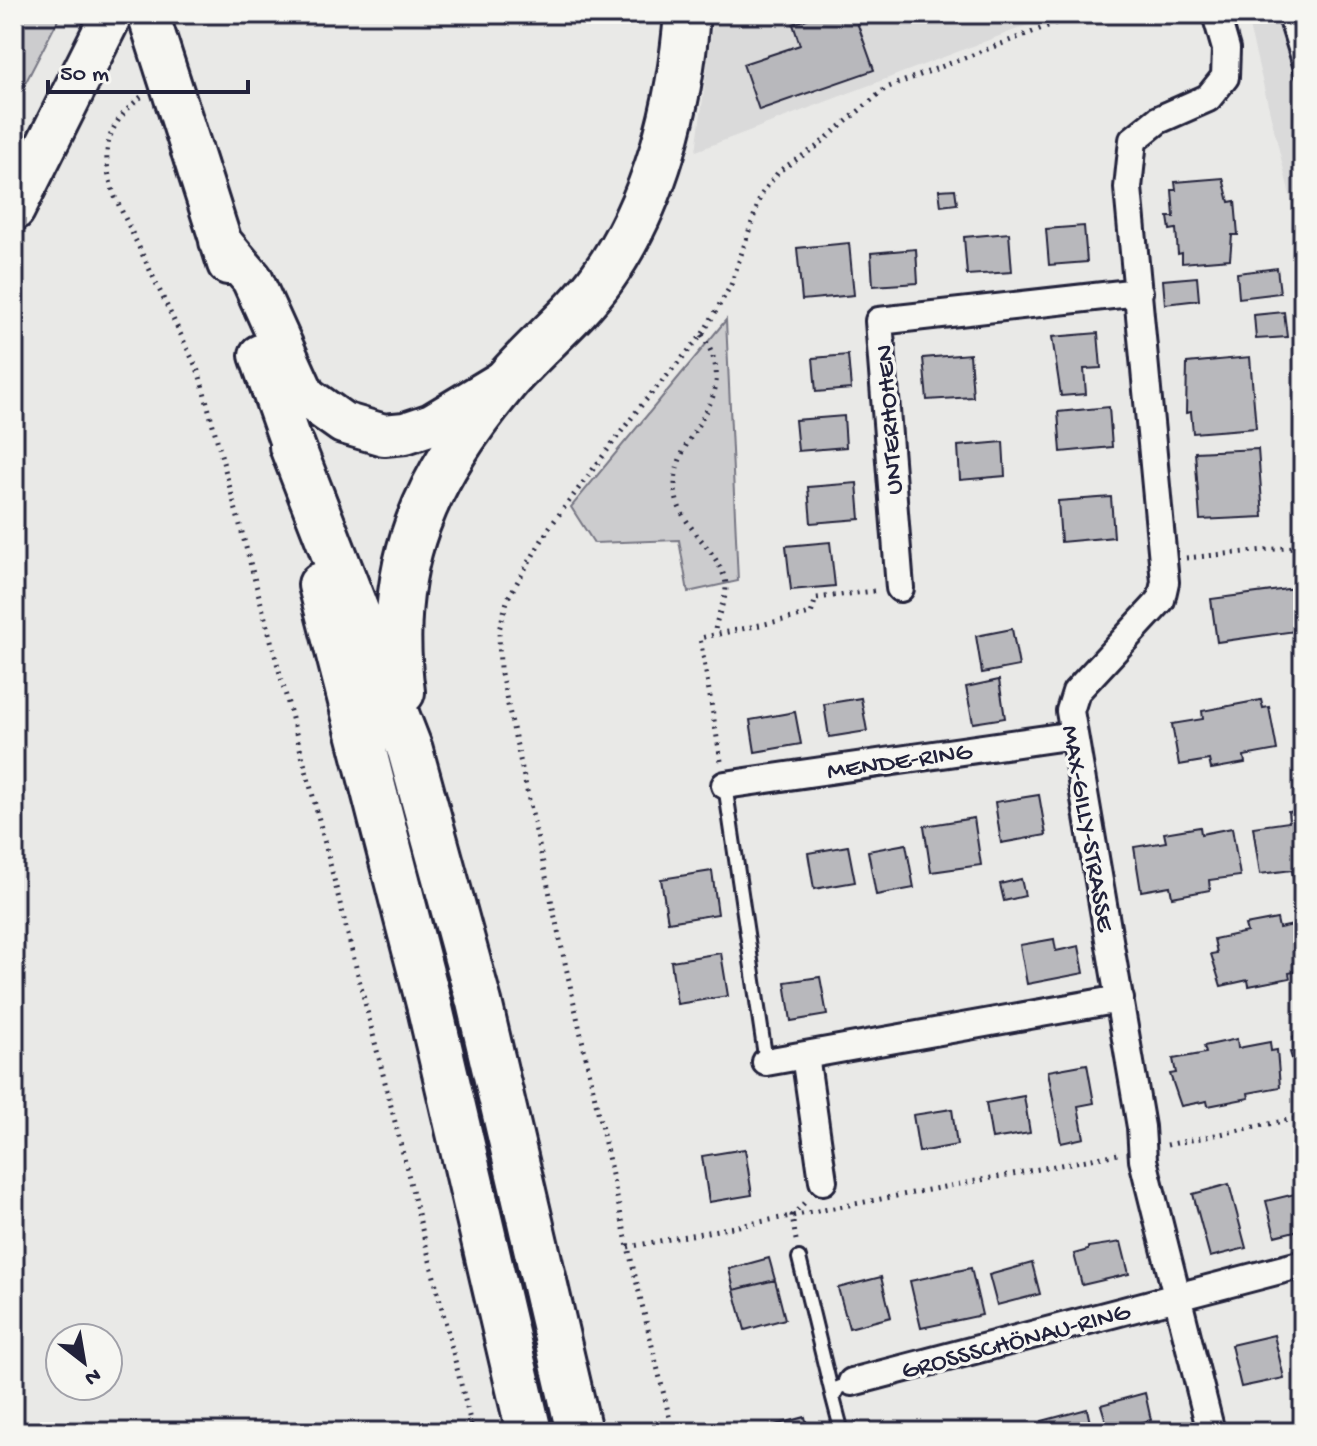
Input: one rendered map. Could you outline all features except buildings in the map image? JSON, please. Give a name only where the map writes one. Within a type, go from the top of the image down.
[{"type":"highway","points":[[410,750],[397,652],[398,595],[431,489],[508,379],[547,342],[602,278],[632,227],[670,122],[684,57],[687,14]]},
{"type":"highway","points":[[292,446],[410,750],[479,1002],[579,1432]]},
{"type":"highway","points":[[292,446],[320,581],[429,1004],[529,1432]]},
{"type":"main road","points":[[14,210],[26,168],[112,14]]},
{"type":"main road","points":[[148,14],[220,241],[292,446]]},
{"type":"main road","points":[[220,241],[252,279],[305,396],[343,423],[384,435],[405,433],[432,424],[508,379]]},
{"type":"street","name":"MAX-GILLY-STRASSE","points":[[1211,1432],[1142,1150],[1120,999],[1070,711],[1076,692],[1161,600],[1165,582],[1128,188],[1133,140],[1158,120],[1208,98],[1225,77],[1226,49],[1216,14]]},
{"type":"street","name":"UNTERHOHEN","points":[[900,588],[879,321],[1139,292]]},
{"type":"street","name":"MENDE-RING","points":[[725,785],[1074,735]]},
{"type":"street","points":[[766,1062],[1120,999]]},
{"type":"street","points":[[805,1055],[823,1181]]},
{"type":"street","name":"GROSSSCHÖNAU-RING","points":[[843,1390],[1177,1296],[1303,1264]]},
{"type":"lane","points":[[1284,14],[1303,75]]},
{"type":"lane","points":[[725,785],[766,1062]]},
{"type":"lane","points":[[799,1258],[843,1390],[842,1432]]},
{"type":"path","points":[[673,1432],[628,1247],[500,669],[499,630],[508,598],[549,528],[639,408],[702,335],[731,285],[761,195],[779,171],[816,147],[886,88],[1079,14]]},
{"type":"path","points":[[152,88],[129,107],[114,127],[106,148],[106,170],[115,197],[204,388],[306,770],[473,1432]]},
{"type":"path","points":[[702,335],[711,349],[717,377],[710,410],[677,464],[675,486],[681,511],[708,546],[726,583],[715,633]]},
{"type":"path","points":[[1163,560],[1295,547],[1303,541]]},
{"type":"path","points":[[725,785],[700,638],[811,614],[816,598],[900,588]]},
{"type":"path","points":[[628,1247],[1303,1117]]},
{"type":"shaded area","points":[[14,14],[61,14],[14,105]]},
{"type":"shaded area","points":[[714,14],[1057,14],[696,151]]},
{"type":"shaded area","points":[[1246,14],[1303,14],[1303,221],[1297,224]]},
{"type":"shaded area","points":[[726,320],[738,581],[688,592],[679,540],[594,543],[571,507]]}]
